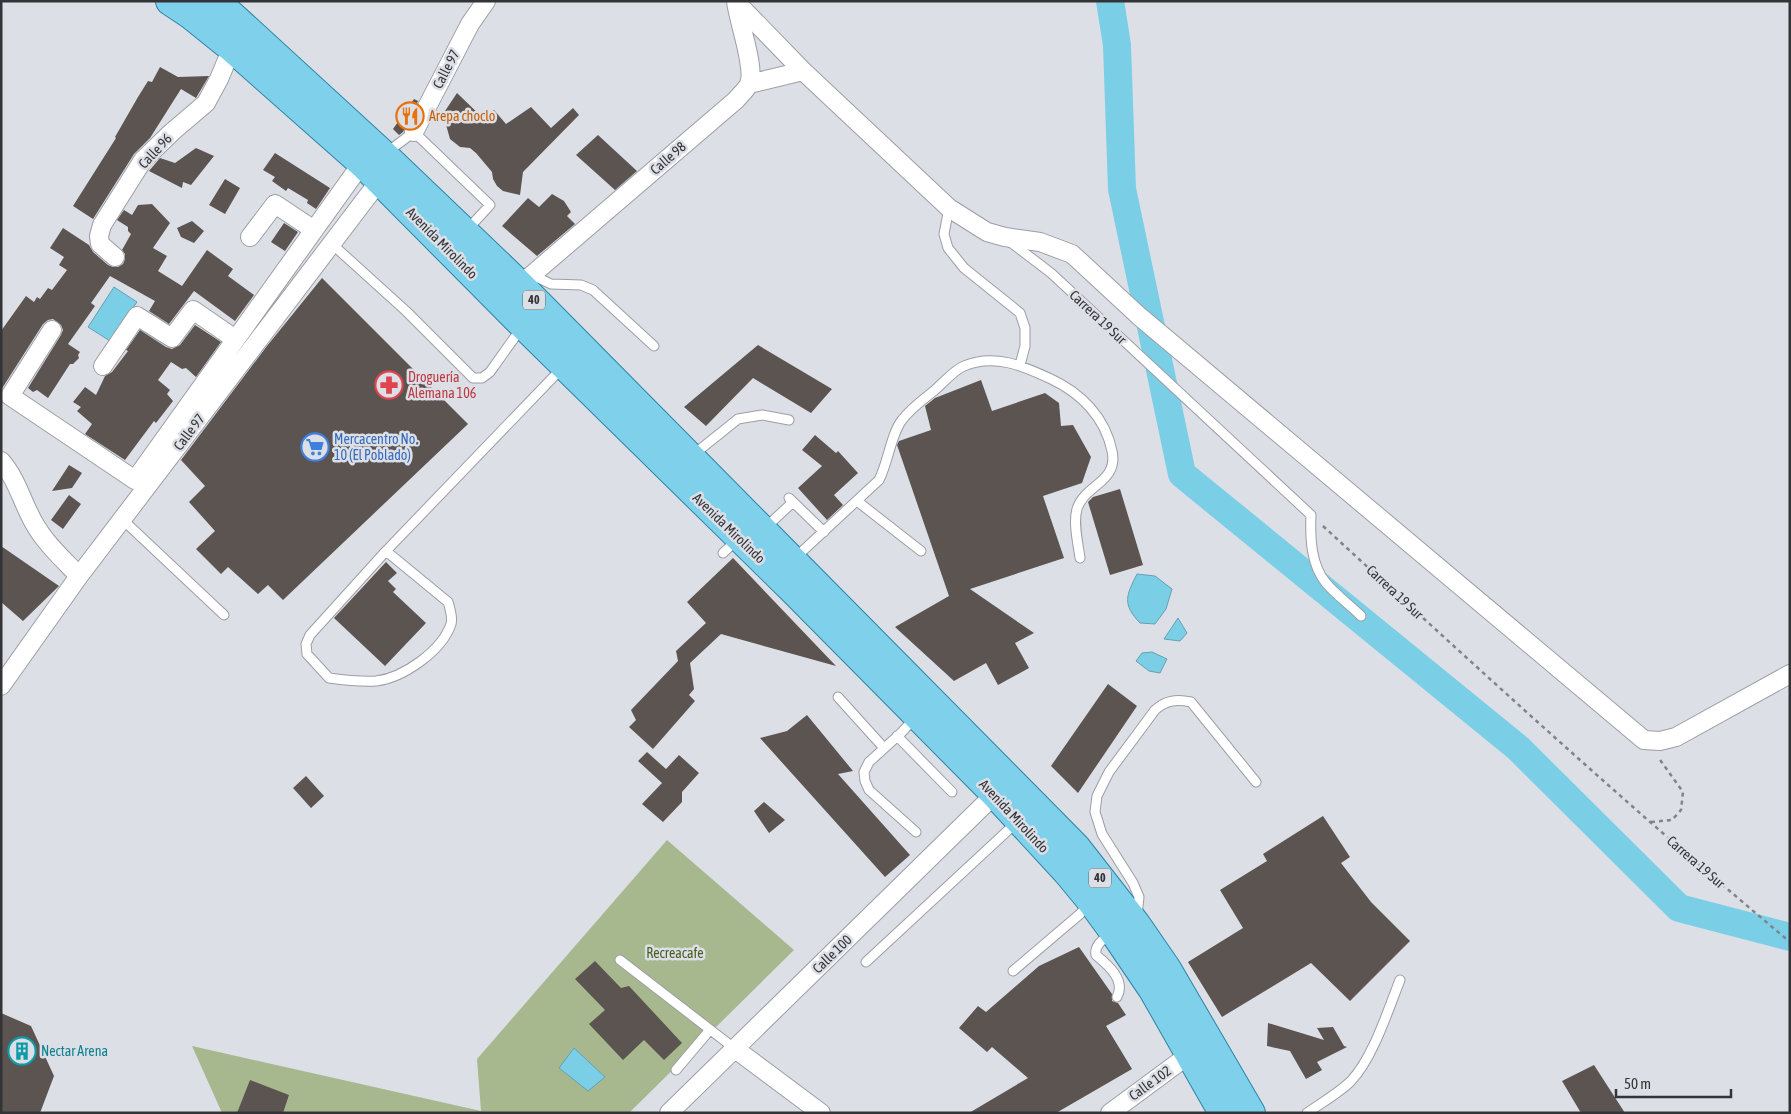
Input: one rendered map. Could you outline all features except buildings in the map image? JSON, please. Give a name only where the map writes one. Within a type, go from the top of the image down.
[{"type":"main road","name":"Avenida Mirolindo","points":[[170,1],[191,15],[375,166],[465,232],[526,280],[690,457],[742,541],[792,560],[899,683],[998,784],[1076,847],[1124,927],[1153,990],[1224,1113]]},
{"type":"main road","name":"Avenida Mirolindo","points":[[225,5],[523,325],[794,591],[792,601],[794,607],[840,657],[858,674],[874,685],[899,683]]},
{"type":"main road","points":[[899,683],[950,705],[994,752],[998,784]]},
{"type":"main road","name":"Avenida Mirolindo","points":[[998,784],[1019,820],[1091,901],[1124,927],[1168,969],[1252,1113]]},
{"type":"street","name":"Calle 97","points":[[414,132],[470,24],[486,1]]},
{"type":"street","name":"Carrera 19 Sur","points":[[736,2],[803,71],[949,208],[987,232],[1005,238],[1040,242],[1072,254],[1140,316],[1644,740]]},
{"type":"street","points":[[736,2],[750,59],[749,84],[803,71]]},
{"type":"street","name":"Calle 96","points":[[115,257],[100,244],[99,236],[102,225],[143,160],[206,103],[232,48]]},
{"type":"street","name":"Calle 98","points":[[526,280],[736,100],[749,84]]},
{"type":"street","name":"Calle 97","points":[[1,686],[79,576],[332,244],[375,166]]},
{"type":"street","points":[[52,330],[10,396],[135,480],[314,230],[375,166]]},
{"type":"street","points":[[250,237],[275,204],[314,230]]},
{"type":"street","points":[[102,366],[137,316],[172,338],[193,310],[235,339]]},
{"type":"street","points":[[1,461],[11,473],[26,507],[40,532],[79,576]]},
{"type":"street","points":[[1644,740],[1660,741],[1676,737],[1790,674]]},
{"type":"street","name":"Calle 100","points":[[669,1113],[998,784]]},
{"type":"street","points":[[734,1048],[821,1113]]},
{"type":"street","name":"Calle 102","points":[[1110,1113],[1190,1054]]},
{"type":"lane","name":"Calle 97","points":[[375,166],[414,132]]},
{"type":"lane","points":[[414,132],[490,205],[465,232]]},
{"type":"lane","points":[[949,208],[944,234],[948,248],[964,268],[1020,313],[1025,328],[1025,346],[1020,365]]},
{"type":"lane","name":"Carrera 19 Sur","points":[[1005,238],[1051,273],[1311,515]]},
{"type":"lane","points":[[332,244],[406,311],[473,378],[482,378],[490,372],[523,325]]},
{"type":"lane","points":[[526,280],[551,284],[581,285],[593,290],[654,346]]},
{"type":"lane","points":[[792,560],[879,480],[885,470],[901,421],[963,366],[988,360],[1020,365],[1054,380],[1081,396],[1100,421],[1112,452],[1112,466],[1107,477],[1081,499],[1076,510],[1080,558]]},
{"type":"lane","points":[[386,551],[448,602],[452,612],[451,624],[440,642],[419,663],[398,676],[376,681],[329,678],[307,654],[306,644],[310,635],[386,551],[564,366]]},
{"type":"lane","points":[[690,457],[738,419],[762,415],[789,420]]},
{"type":"lane","points":[[742,541],[791,500],[824,532]]},
{"type":"lane","points":[[857,501],[921,551]]},
{"type":"lane","points":[[1311,515],[1310,532],[1315,564],[1326,583],[1361,616]]},
{"type":"lane","points":[[122,519],[224,615]]},
{"type":"lane","points":[[838,697],[884,748]]},
{"type":"lane","points":[[1117,997],[1119,988],[1113,970],[1096,955],[1097,946],[1124,927],[1140,898],[1133,882],[1102,834],[1095,812],[1098,796],[1109,772],[1155,710],[1162,704],[1178,700],[1191,702],[1256,782]]},
{"type":"lane","points":[[916,832],[869,790],[864,772],[869,762],[924,708]]},
{"type":"lane","points":[[897,736],[952,792]]},
{"type":"lane","points":[[866,962],[1019,820]]},
{"type":"lane","points":[[1013,971],[1080,914],[1091,901]]},
{"type":"lane","points":[[620,960],[734,1048]]},
{"type":"lane","points":[[1307,1113],[1350,1081],[1359,1069],[1367,1056],[1400,980]]},
{"type":"lane","points":[[676,1070],[710,1031]]},
{"type":"path","name":"Carrera 19 Sur","points":[[1311,515],[1436,630],[1709,874],[1790,942]]},
{"type":"path","points":[[1644,740],[1683,792],[1681,810],[1672,820],[1651,822]]},
{"type":"green space","name":"Recreacafe","points":[[667,840],[794,950],[629,1113],[222,1113],[192,1046],[481,1111],[477,1059]]},
{"type":"water","points":[[114,287],[137,302],[110,341],[88,327]]},
{"type":"water","points":[[1137,574],[1155,576],[1172,589],[1166,609],[1155,624],[1140,623],[1128,605],[1128,594]]},
{"type":"water","points":[[1178,618],[1187,633],[1180,641],[1164,639]]},
{"type":"water","points":[[1152,652],[1167,659],[1160,673],[1149,671],[1136,661],[1142,653]]},
{"type":"water","points":[[574,1048],[605,1077],[588,1091],[559,1068]]},
{"type":"waterway","points":[[1110,1],[1117,45],[1122,189],[1182,474],[1518,748],[1679,908],[1790,937]]},
{"type":"place","name":"Arepa choclo","points":[[410,116]]},
{"type":"place","name":"Droguería Alemana 106","points":[[389,385]]},
{"type":"place","name":"Mercacentro No. 10 (El Poblado)","points":[[315,447]]},
{"type":"place","name":"Nectar Arena","points":[[22,1051]]}]
